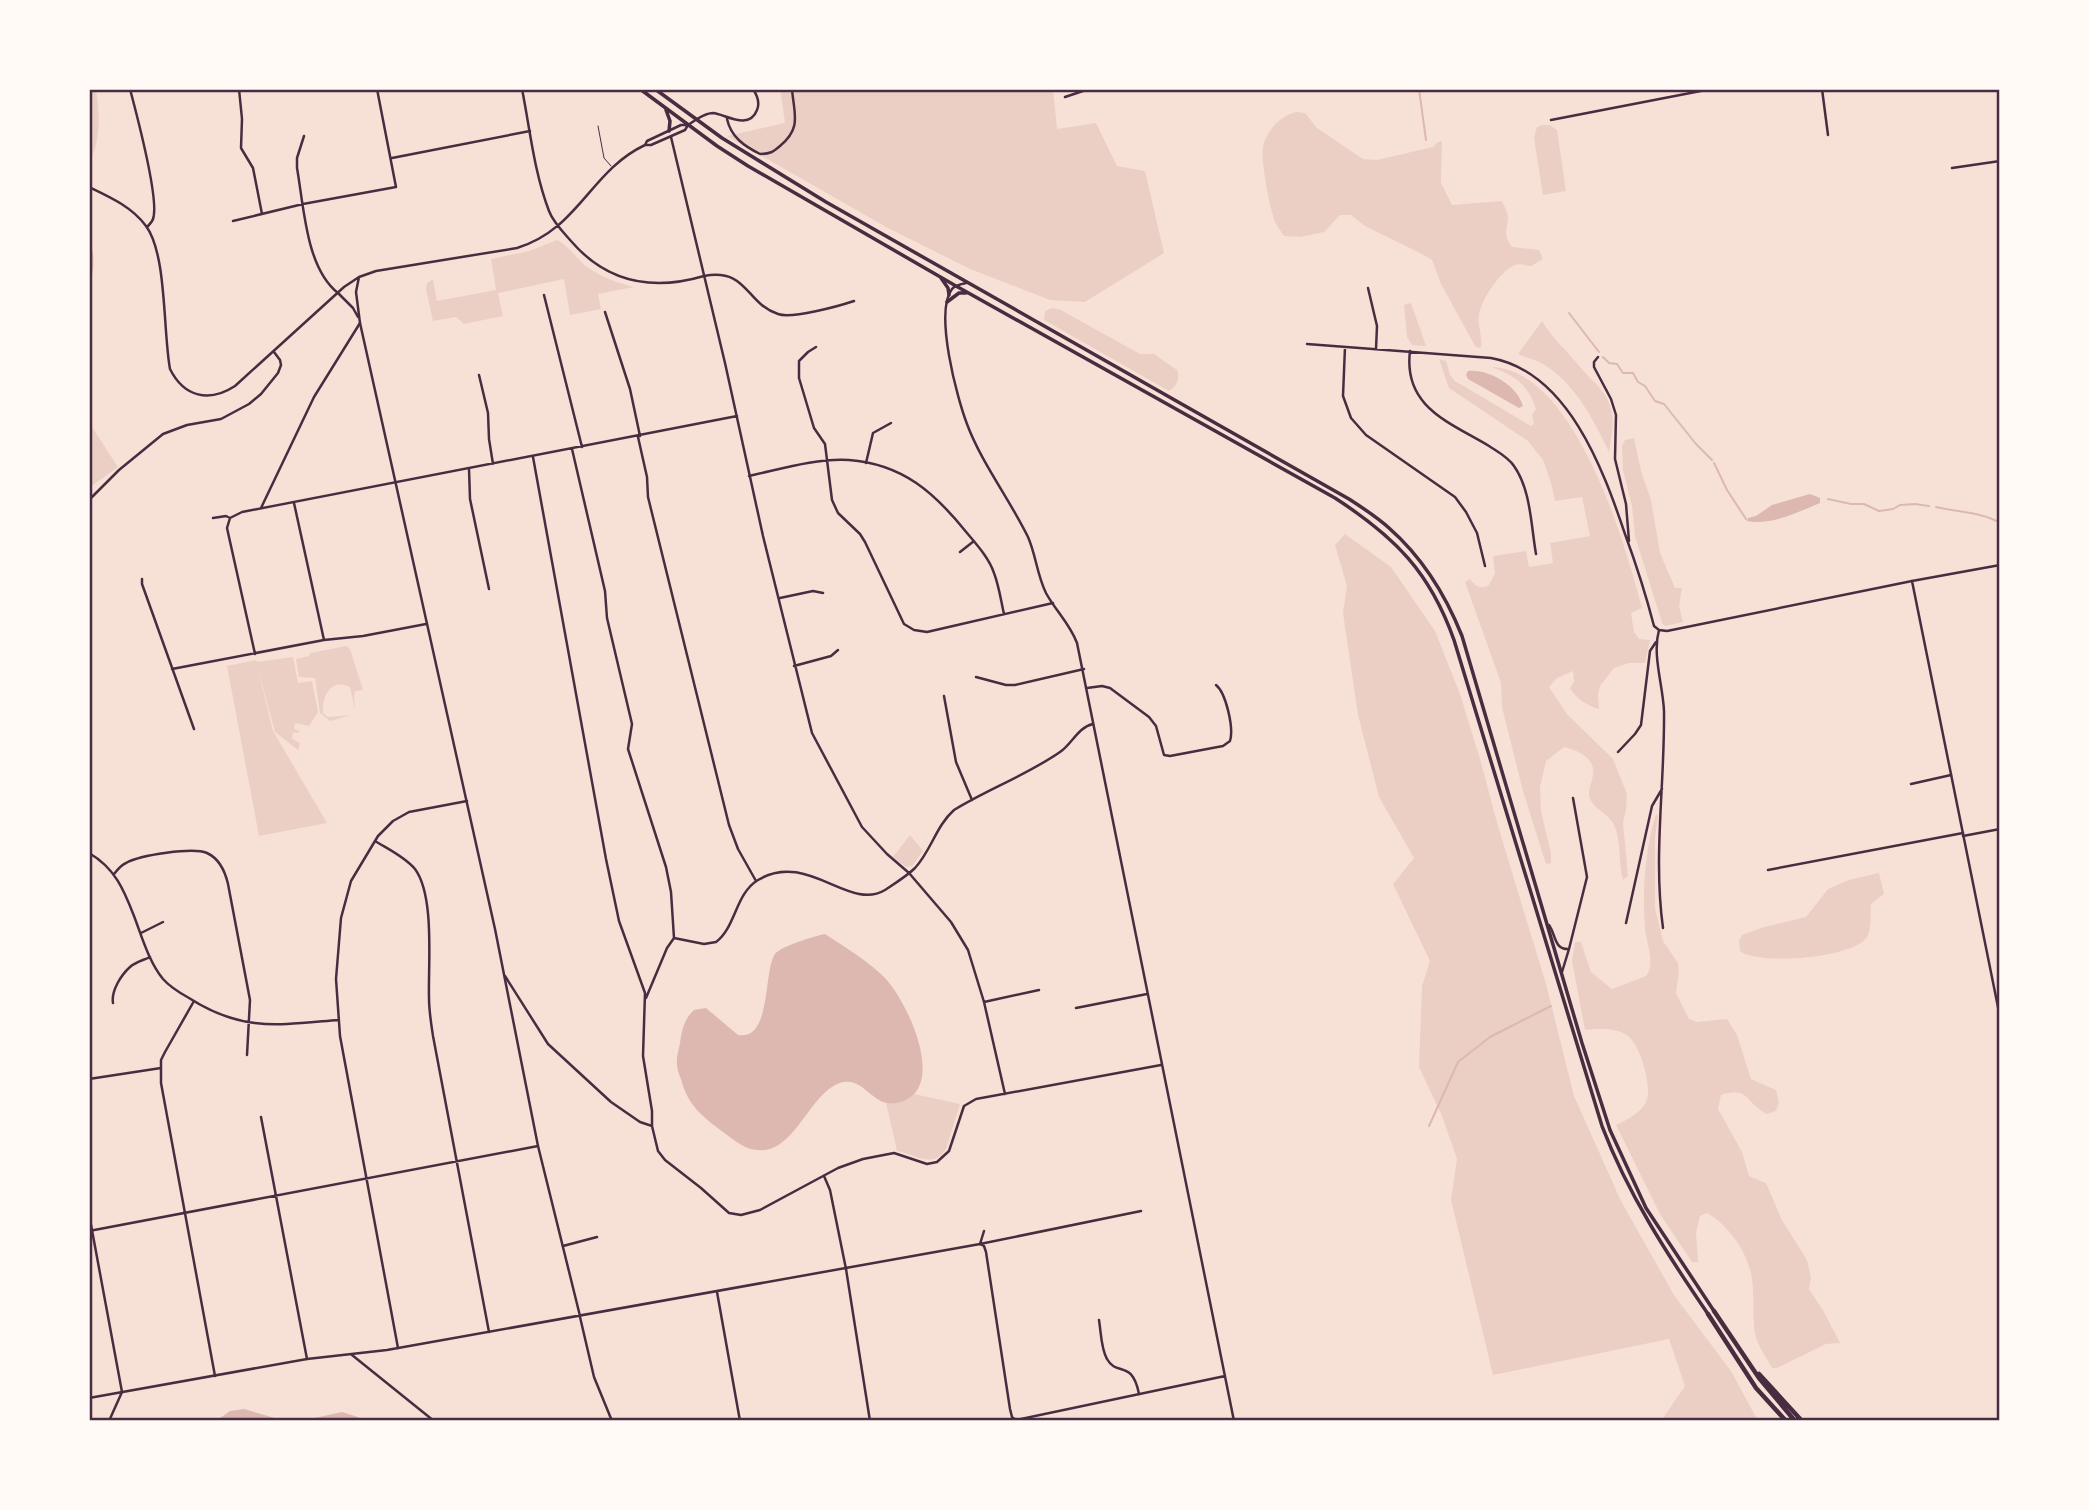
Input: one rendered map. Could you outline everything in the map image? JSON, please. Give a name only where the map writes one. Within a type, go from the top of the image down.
[{"type":"highway","points":[[640,89],[748,166],[1335,499],[1379,528],[1418,568],[1446,615],[1602,1126],[1629,1188],[1646,1219],[1756,1388],[1786,1421]]},
{"type":"highway","points":[[655,89],[754,159],[1349,499],[1389,527],[1407,546],[1441,590],[1462,636],[1601,1103],[1632,1178],[1646,1208],[1735,1343],[1765,1386],[1795,1421]]},
{"type":"highway","points":[[665,108],[670,121],[670,134]]},
{"type":"highway","points":[[939,276],[948,288],[949,295]]},
{"type":"highway","points":[[947,302],[958,293],[972,294]]},
{"type":"highway","points":[[1735,1343],[1769,1386],[1802,1421]]},
{"type":"street","points":[[130,89],[152,190],[153,221],[146,227]]},
{"type":"street","points":[[239,89],[241,148],[253,168],[262,214]]},
{"type":"street","points":[[233,221],[303,204],[396,187],[377,89]]},
{"type":"street","points":[[522,89],[549,210],[574,245],[606,270],[628,279],[659,284],[717,274],[731,277],[772,312],[782,316],[854,301]]},
{"type":"street","points":[[89,187],[118,201],[146,227],[158,253],[170,369],[177,381],[194,394],[211,396],[235,386],[359,277],[400,266],[517,248],[534,242],[573,212],[612,167],[647,141],[670,134],[681,125],[710,113],[741,120],[756,114],[759,104],[753,89]]},
{"type":"street","points":[[727,118],[735,138],[761,155],[772,153],[789,138],[795,127],[792,89]]},
{"type":"street","points":[[1065,97],[1089,89]]},
{"type":"street","points":[[1551,120],[1711,89]]},
{"type":"street","points":[[1822,89],[1828,135]]},
{"type":"street","points":[[391,158],[530,131]]},
{"type":"street","points":[[670,134],[812,733],[862,827],[909,873],[960,936],[974,966],[1005,1094]]},
{"type":"street","points":[[304,136],[297,164],[316,263],[321,275],[353,308],[360,323]]},
{"type":"street","points":[[1952,168],[2000,161]]},
{"type":"street","points":[[359,277],[356,292],[360,323],[426,624],[448,711],[538,1146],[594,1377],[612,1421]]},
{"type":"street","points":[[966,282],[950,291],[945,319],[947,346],[967,423],[1027,536],[1043,587],[1073,633],[1084,669],[1234,1421]]},
{"type":"street","points":[[1368,288],[1377,326],[1376,349]]},
{"type":"street","points":[[544,295],[582,447]]},
{"type":"street","points":[[605,312],[630,390],[652,510],[729,825],[738,849],[756,881]]},
{"type":"street","points":[[260,509],[314,397],[360,323]]},
{"type":"street","points":[[1307,344],[1491,358],[1519,368],[1542,383],[1555,395],[1581,432],[1608,483],[1654,626],[1659,630],[1667,631],[2000,565]]},
{"type":"street","points":[[816,347],[801,359],[798,371],[813,425],[825,443],[835,507],[865,542],[901,620],[911,629],[927,632],[1053,603]]},
{"type":"street","points":[[1345,347],[1343,396],[1351,418],[1366,435],[1455,497],[1477,533],[1485,566]]},
{"type":"street","points":[[1410,351],[1410,378],[1423,403],[1439,416],[1502,454],[1515,468],[1525,493],[1536,554]]},
{"type":"street","points":[[89,500],[112,476],[163,434],[179,427],[221,419],[249,404],[261,394],[280,369],[280,360],[274,352]]},
{"type":"street","points":[[1598,357],[1594,368],[1611,399],[1616,415],[1615,459],[1626,504],[1629,545]]},
{"type":"street","points":[[480,375],[488,413],[493,464]]},
{"type":"street","points":[[255,654],[228,528],[230,518],[237,513],[737,416]]},
{"type":"street","points":[[866,463],[873,433],[891,423]]},
{"type":"street","points":[[572,449],[632,724],[628,749],[666,867],[671,892],[674,937],[667,947],[646,998],[643,1056],[652,1126],[658,1151],[662,1156],[722,1207],[734,1214],[750,1213],[852,1162],[888,1153],[904,1155],[926,1164],[937,1162],[949,1152],[966,1104],[976,1099],[1161,1065]]},
{"type":"street","points":[[533,457],[603,848],[619,921],[646,998]]},
{"type":"street","points":[[749,476],[840,460],[866,463],[901,474],[928,490],[974,541],[993,571],[1004,616]]},
{"type":"street","points":[[469,469],[470,499],[489,589]]},
{"type":"street","points":[[294,503],[324,640]]},
{"type":"street","points":[[213,518],[230,518]]},
{"type":"street","points":[[960,552],[974,541]]},
{"type":"street","points":[[142,579],[194,729]]},
{"type":"street","points":[[1912,581],[2000,1017]]},
{"type":"street","points":[[780,598],[813,592],[823,593]]},
{"type":"street","points":[[172,669],[426,624]]},
{"type":"street","points":[[1618,752],[1641,725],[1650,652],[1659,630]]},
{"type":"street","points":[[1656,642],[1663,702],[1659,887],[1663,928]]},
{"type":"street","points":[[794,666],[831,656],[838,650]]},
{"type":"street","points":[[976,677],[1015,685],[1084,669]]},
{"type":"street","points":[[1087,688],[1110,688],[1149,717],[1156,726],[1164,755],[1170,756],[1223,746],[1230,741],[1232,733],[1224,694],[1216,685]]},
{"type":"street","points":[[944,696],[956,762],[972,800]]},
{"type":"street","points":[[674,937],[704,944],[719,940],[743,895],[756,881],[776,873],[793,871],[869,896],[886,890],[920,862],[950,813],[1049,760],[1066,747],[1083,728],[1094,723]]},
{"type":"street","points":[[1912,783],[1951,775]]},
{"type":"street","points":[[1626,923],[1652,806],[1662,789]]},
{"type":"street","points":[[1562,972],[1587,877],[1573,798]]},
{"type":"street","points":[[398,1348],[338,1020],[336,979],[343,907],[351,881],[375,841],[393,821],[409,812],[467,801]]},
{"type":"street","points":[[1768,870],[2000,829]]},
{"type":"street","points":[[375,841],[409,863],[422,885],[430,937],[431,1023],[489,1332]]},
{"type":"street","points":[[114,874],[118,868],[130,861],[195,850],[205,852],[223,867],[249,992],[247,1055]]},
{"type":"street","points":[[89,853],[114,874],[121,884],[150,957],[164,981],[223,1017],[250,1023],[338,1020]]},
{"type":"street","points":[[141,933],[163,922]]},
{"type":"street","points":[[1547,923],[1553,931],[1557,945],[1561,949],[1569,949]]},
{"type":"street","points":[[113,1003],[113,993],[128,968],[150,957]]},
{"type":"street","points":[[504,974],[548,1044],[611,1102],[640,1122],[652,1126]]},
{"type":"street","points":[[984,1002],[1039,990]]},
{"type":"street","points":[[1076,1008],[1147,994]]},
{"type":"street","points":[[194,1001],[165,1052],[161,1068],[162,1090],[215,1376]]},
{"type":"street","points":[[89,1079],[161,1068]]},
{"type":"street","points":[[261,1117],[307,1359]]},
{"type":"street","points":[[91,1231],[538,1146]]},
{"type":"street","points":[[824,1175],[830,1190],[846,1269],[870,1421]]},
{"type":"street","points":[[89,1398],[307,1359],[398,1348],[717,1292],[981,1244],[1141,1211]]},
{"type":"street","points":[[89,1214],[122,1392],[109,1421]]},
{"type":"street","points":[[981,1244],[984,1231]]},
{"type":"street","points":[[562,1246],[597,1237]]},
{"type":"street","points":[[981,1244],[986,1252],[1010,1409],[1014,1419],[1024,1420],[1225,1376]]},
{"type":"street","points":[[717,1292],[740,1421]]},
{"type":"street","points":[[1099,1320],[1107,1359],[1114,1366],[1132,1374],[1139,1394]]},
{"type":"street","points":[[351,1355],[434,1421]]},
{"type":"lane","points":[[598,126],[604,159],[612,167]]},
{"type":"shaded area","points":[[89,89],[96,89],[99,118],[96,145],[89,163]]},
{"type":"shaded area","points":[[780,89],[1053,89],[1057,129],[1096,123],[1117,166],[1145,171],[1164,253],[1085,302],[1050,300],[970,269],[886,227],[727,136],[785,123]]},
{"type":"shaded area","points":[[1296,112],[1305,113],[1317,128],[1363,159],[1377,160],[1433,147],[1442,141],[1441,183],[1452,205],[1502,201],[1508,216],[1506,233],[1509,243],[1512,247],[1539,250],[1543,259],[1531,266],[1515,265],[1493,286],[1479,314],[1481,347],[1475,346],[1441,284],[1432,260],[1422,254],[1365,226],[1351,215],[1340,215],[1324,232],[1300,237],[1284,236],[1275,222],[1262,152],[1268,134],[1275,124]]},
{"type":"shaded area","points":[[1550,125],[1557,130],[1566,191],[1543,195],[1534,138],[1537,127]]},
{"type":"shaded area","points":[[557,240],[592,271],[634,287],[598,294],[601,309],[570,315],[564,279],[498,293],[503,316],[464,324],[456,317],[433,321],[426,289],[427,283],[433,279],[437,301],[496,290],[491,259],[529,251]]},
{"type":"shaded area","points":[[1411,303],[1426,346],[1412,345],[1407,337],[1404,305]]},
{"type":"shaded area","points":[[1052,308],[1061,310],[1140,354],[1154,354],[1177,370],[1176,385],[1169,391],[1044,320],[1045,311]]},
{"type":"shaded area","points":[[1542,321],[1607,399],[1613,418],[1609,452],[1590,415],[1565,381],[1543,364],[1518,354]]},
{"type":"shaded area","points":[[1439,359],[1446,361],[1455,381],[1531,426],[1534,424],[1532,415],[1536,409],[1529,393],[1515,378],[1492,367],[1522,376],[1548,397],[1571,427],[1592,464],[1623,543],[1642,608],[1631,613],[1634,632],[1639,639],[1650,640],[1645,663],[1629,663],[1614,668],[1600,686],[1599,709],[1582,701],[1572,692],[1570,688],[1574,682],[1573,671],[1557,678],[1549,687],[1567,714],[1613,759],[1627,794],[1623,823],[1628,876],[1623,880],[1614,825],[1589,796],[1592,764],[1580,753],[1564,747],[1546,761],[1540,787],[1541,811],[1551,854],[1551,863],[1546,864],[1523,791],[1502,707],[1501,683],[1465,582],[1470,579],[1478,586],[1489,585],[1495,573],[1493,556],[1526,551],[1529,567],[1553,563],[1550,543],[1590,536],[1582,497],[1555,501],[1543,460],[1528,441],[1449,388]]},
{"type":"shaded area","points":[[1468,371],[1485,373],[1501,380],[1515,391],[1523,406],[1519,408],[1468,379]]},
{"type":"shaded area","points":[[92,427],[118,467],[89,488],[89,430]]},
{"type":"shaded area","points":[[1634,438],[1651,500],[1660,553],[1675,588],[1682,588],[1679,606],[1683,622],[1665,626],[1635,536],[1632,506],[1623,470],[1622,446],[1625,440]]},
{"type":"shaded area","points":[[1810,494],[1820,498],[1820,503],[1775,520],[1747,521],[1772,505]]},
{"type":"shaded area","points":[[1345,534],[1391,567],[1435,631],[1460,694],[1480,759],[1546,984],[1574,1096],[1621,1201],[1674,1295],[1731,1371],[1758,1421],[1661,1421],[1685,1386],[1669,1339],[1493,1375],[1451,1200],[1457,1159],[1442,1116],[1419,1067],[1422,986],[1430,961],[1393,884],[1414,858],[1379,797],[1358,715],[1343,613],[1347,586],[1335,545]]},
{"type":"shaded area","points":[[346,646],[350,649],[363,690],[355,691],[355,710],[350,687],[338,685],[329,690],[323,713],[328,717],[352,715],[330,721],[320,713],[315,678],[299,677],[296,659],[309,656],[310,653]]},
{"type":"shaded area","points":[[293,657],[298,683],[312,681],[318,712],[309,726],[295,723],[294,729],[299,733],[293,732],[292,739],[300,743],[298,750],[275,732],[257,665],[273,731],[327,823],[259,836],[227,666]]},
{"type":"shaded area","points":[[1656,814],[1655,908],[1663,941],[1678,963],[1676,993],[1689,1019],[1697,1022],[1727,1019],[1737,1035],[1751,1079],[1776,1090],[1779,1102],[1776,1111],[1767,1114],[1737,1092],[1721,1095],[1718,1109],[1742,1152],[1749,1176],[1766,1183],[1782,1220],[1807,1260],[1811,1278],[1809,1289],[1840,1343],[1826,1344],[1777,1368],[1772,1368],[1756,1338],[1751,1273],[1740,1247],[1722,1224],[1707,1213],[1700,1216],[1696,1232],[1698,1262],[1692,1262],[1660,1214],[1616,1125],[1641,1109],[1648,1096],[1647,1078],[1637,1048],[1628,1036],[1618,1031],[1585,1030],[1572,961],[1575,942],[1581,942],[1591,972],[1612,989],[1646,976],[1649,971],[1644,885],[1649,841]]},
{"type":"shaded area","points":[[910,835],[923,851],[912,866],[906,867],[893,857]]},
{"type":"shaded area","points":[[1879,873],[1884,894],[1871,904],[1869,934],[1859,944],[1845,950],[1806,958],[1766,958],[1750,956],[1740,951],[1739,941],[1742,935],[1806,917],[1828,889],[1849,880]]},
{"type":"shaded area","points":[[825,934],[856,954],[894,989],[919,1043],[921,1080],[915,1093],[892,1104],[877,1099],[852,1082],[833,1086],[777,1146],[765,1150],[747,1148],[709,1121],[697,1110],[688,1096],[678,1072],[677,1061],[684,1025],[694,1010],[706,1008],[738,1035],[749,1034],[761,1016],[775,954],[806,939]]},
{"type":"shaded area","points":[[914,1094],[960,1104],[946,1149],[935,1159],[923,1159],[897,1151],[886,1103],[901,1102]]},
{"type":"shaded area","points":[[244,1409],[278,1419],[310,1419],[342,1412],[363,1421],[216,1421],[230,1411]]},
{"type":"waterway","points":[[1419,89],[1426,140]]},
{"type":"waterway","points":[[89,240],[92,260],[89,281]]},
{"type":"waterway","points":[[1569,313],[1599,352]]},
{"type":"waterway","points":[[1603,357],[1609,363],[1617,364],[1623,373],[1633,373],[1655,401],[1664,404],[1712,460]]},
{"type":"waterway","points":[[1714,463],[1727,490],[1746,519]]},
{"type":"waterway","points":[[1828,499],[1864,504],[1879,511],[1900,505],[1929,506]]},
{"type":"waterway","points":[[1936,507],[1977,514],[2000,523]]},
{"type":"waterway","points":[[1429,1126],[1458,1062],[1490,1037],[1551,1006]]}]
